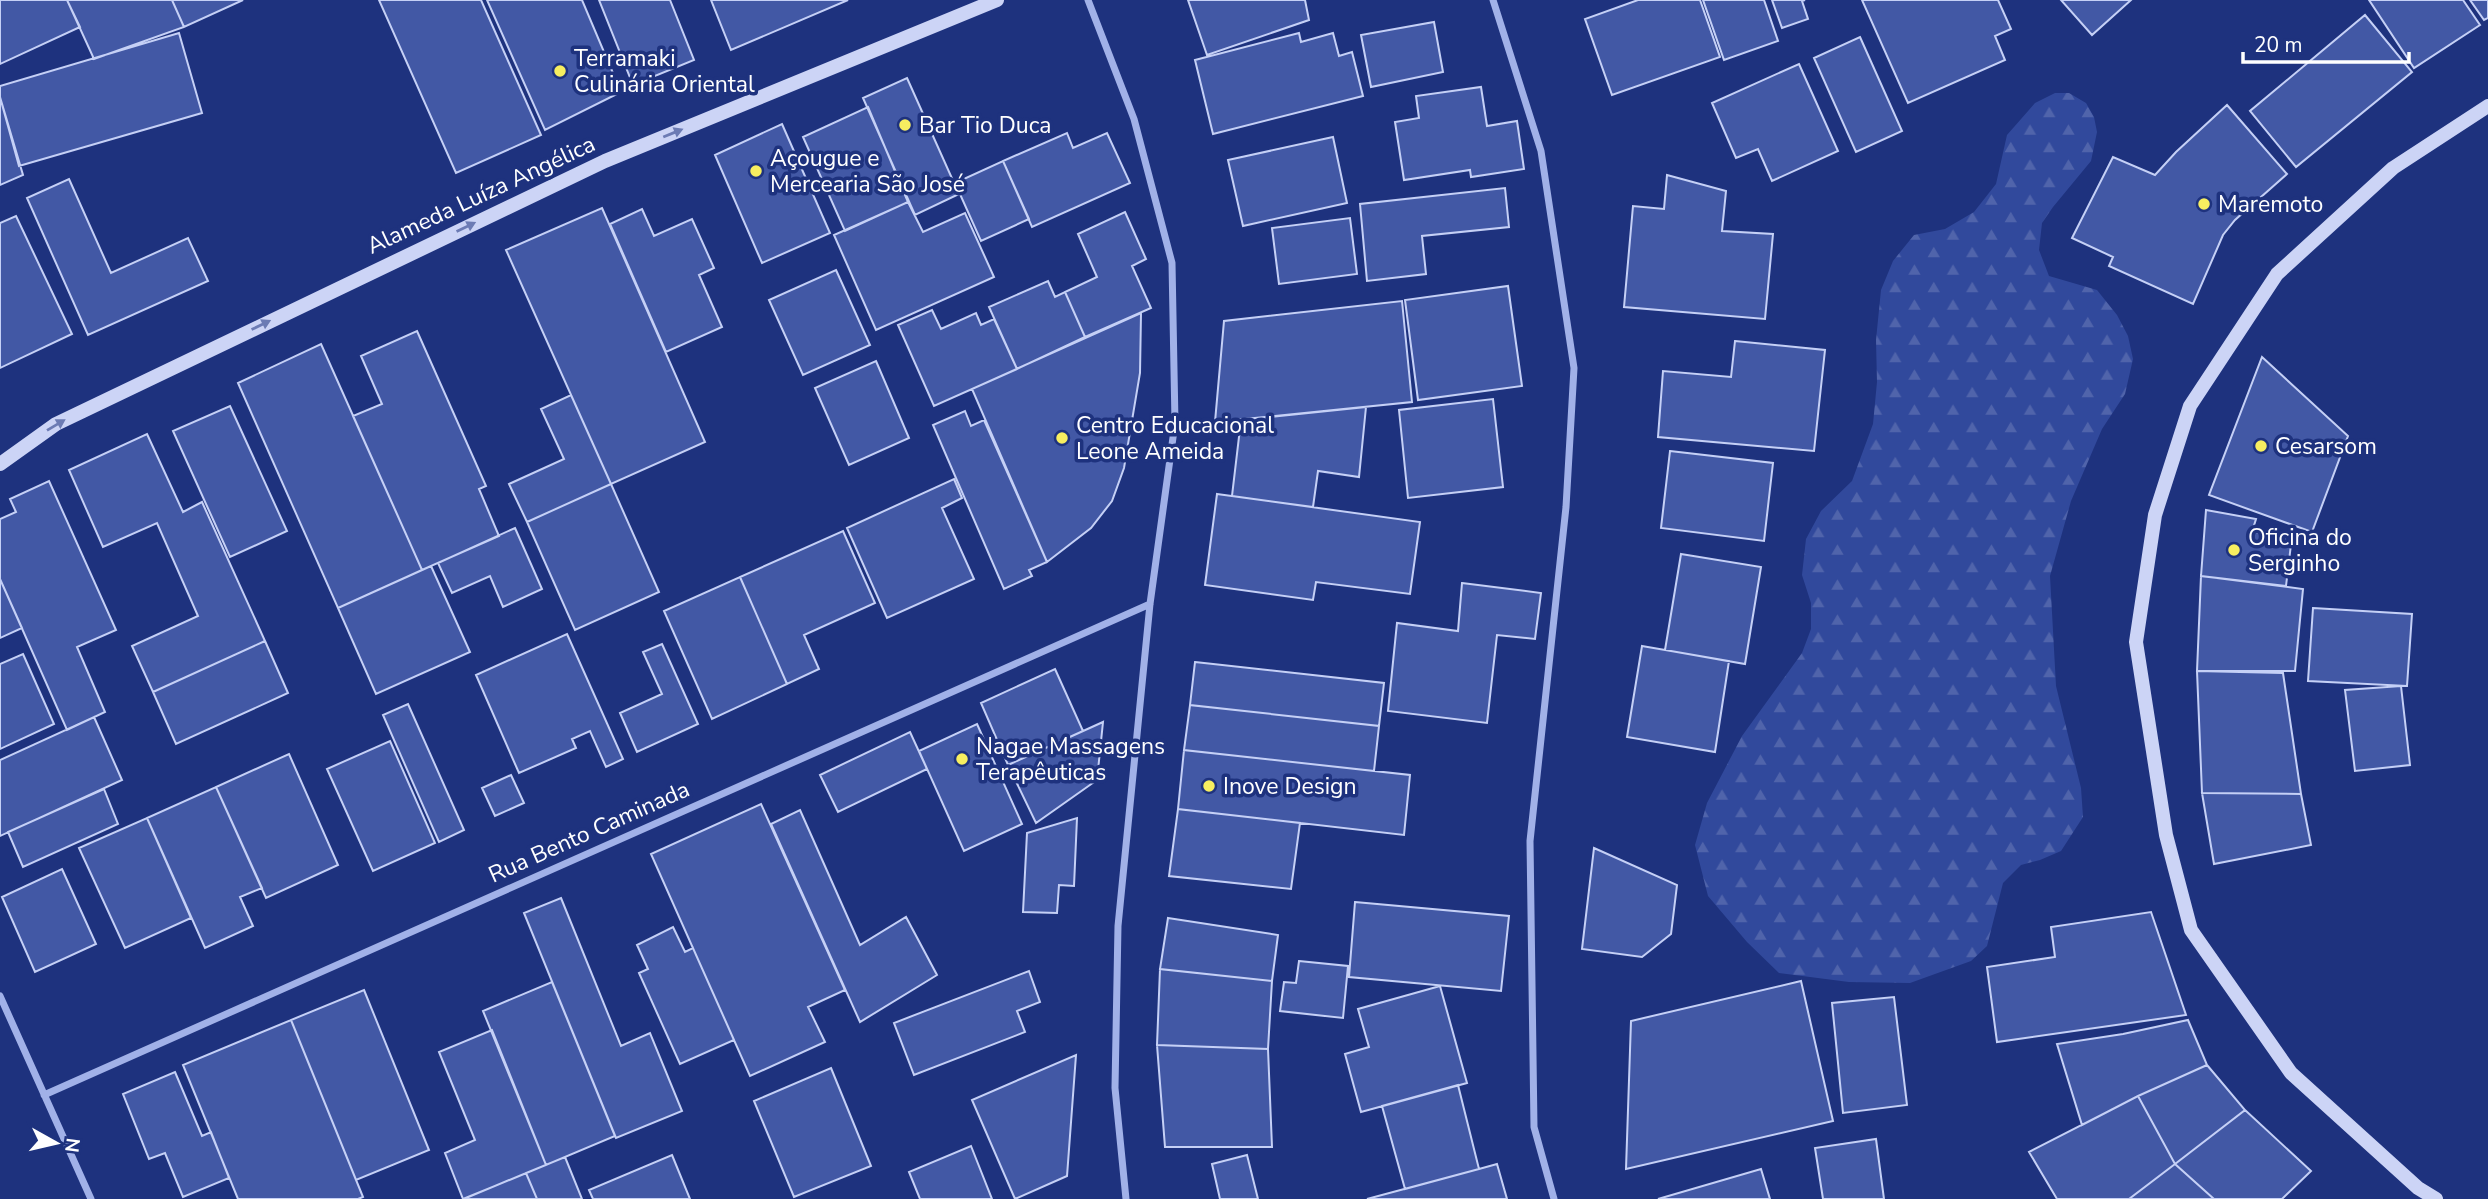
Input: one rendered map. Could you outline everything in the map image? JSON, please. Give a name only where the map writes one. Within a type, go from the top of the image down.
[{"type":"main road","name":"Alameda Luíza Angélica","points":[[0,464],[56,424],[605,161],[997,0]]},
{"type":"main road","points":[[2437,1199],[2418,1188],[2291,1073],[2191,930],[2166,835],[2136,642],[2155,515],[2190,406],[2277,274],[2393,168],[2488,106]]},
{"type":"street","points":[[1088,0],[1134,119],[1172,263],[1175,423],[1150,604],[1118,926],[1115,1087],[1126,1199]]},
{"type":"street","points":[[1493,0],[1541,151],[1574,368],[1566,507],[1530,841],[1534,1127],[1554,1199]]},
{"type":"street","name":"Rua Bento Caminada","points":[[44,1094],[1150,604]]},
{"type":"street","points":[[0,996],[91,1199]]},
{"type":"green space","points":[[2055,93],[2069,93],[2086,103],[2094,117],[2097,132],[2091,161],[2042,223],[2039,250],[2049,276],[2097,290],[2117,315],[2128,336],[2133,359],[2125,394],[2102,429],[2071,501],[2050,576],[2056,686],[2081,788],[2083,817],[2061,851],[2021,865],[2003,883],[1987,946],[1971,961],[1910,983],[1849,982],[1779,973],[1747,942],[1708,896],[1695,845],[1707,803],[1742,736],[1802,653],[1811,629],[1811,603],[1802,575],[1806,539],[1821,511],[1852,481],[1873,424],[1881,290],[1893,261],[1914,235],[1945,229],[1974,212],[1996,184],[2007,135],[2035,103]]},
{"type":"building","points":[[0,0],[67,0],[80,27],[0,64]]},
{"type":"building","points":[[67,0],[172,0],[184,27],[94,59]]},
{"type":"building","points":[[172,0],[243,0],[184,27]]},
{"type":"building","points":[[379,0],[481,0],[541,135],[456,173]]},
{"type":"building","points":[[487,0],[582,0],[621,92],[545,130]]},
{"type":"building","points":[[599,0],[670,0],[694,60],[633,85]]},
{"type":"building","points":[[711,0],[848,0],[731,50]]},
{"type":"building","points":[[1188,0],[1305,0],[1309,20],[1207,55]]},
{"type":"building","points":[[1638,0],[1700,0],[1720,57],[1612,95],[1585,19]]},
{"type":"building","points":[[1703,0],[1764,0],[1778,41],[1724,60]]},
{"type":"building","points":[[1772,0],[1805,0],[1802,1],[1808,19],[1782,28]]},
{"type":"building","points":[[1862,0],[1998,0],[2011,29],[1995,36],[2005,60],[1908,103]]},
{"type":"building","points":[[2061,0],[2131,0],[2092,35]]},
{"type":"building","points":[[2369,0],[2463,0],[2480,25],[2414,68]]},
{"type":"building","points":[[2470,0],[2488,0],[2488,18],[2484,20]]},
{"type":"building","points":[[2365,15],[2412,72],[2296,167],[2250,111]]},
{"type":"building","points":[[1434,22],[1443,72],[1371,87],[1361,35]]},
{"type":"building","points":[[179,33],[202,113],[19,166],[0,97],[0,86]]},
{"type":"building","points":[[1299,33],[1301,42],[1333,33],[1339,56],[1352,52],[1363,96],[1213,134],[1195,60]]},
{"type":"building","points":[[1860,37],[1902,131],[1856,152],[1814,58]]},
{"type":"building","points":[[1799,64],[1838,151],[1772,181],[1758,149],[1736,158],[1712,103]]},
{"type":"building","points":[[907,78],[959,194],[915,215],[863,98]]},
{"type":"building","points":[[1481,87],[1487,126],[1517,121],[1524,169],[1471,177],[1470,170],[1404,180],[1395,122],[1419,118],[1416,96]]},
{"type":"building","points":[[0,97],[23,175],[0,185]]},
{"type":"building","points":[[2227,105],[2287,174],[2235,220],[2223,235],[2193,304],[2109,266],[2113,257],[2072,238],[2113,157],[2155,175]]},
{"type":"building","points":[[868,107],[908,202],[845,231],[803,137]]},
{"type":"building","points":[[782,124],[830,233],[762,263],[715,155]]},
{"type":"building","points":[[1067,133],[1073,148],[1107,133],[1130,183],[1032,227],[1003,161]]},
{"type":"building","points":[[1333,137],[1347,203],[1243,226],[1228,160]]},
{"type":"building","points":[[1003,161],[1029,219],[981,241],[955,183]]},
{"type":"building","points":[[1667,175],[1726,191],[1722,231],[1773,234],[1765,319],[1624,307],[1633,206],[1664,209]]},
{"type":"building","points":[[69,179],[111,273],[188,238],[208,281],[88,335],[27,198]]},
{"type":"building","points":[[1505,188],[1509,227],[1422,236],[1426,274],[1367,281],[1360,204]]},
{"type":"building","points":[[908,202],[923,232],[965,213],[994,277],[876,330],[834,235]]},
{"type":"building","points":[[602,208],[705,442],[611,484],[506,250]]},
{"type":"building","points":[[642,209],[654,236],[692,219],[714,268],[699,275],[722,327],[666,352],[610,224]]},
{"type":"building","points":[[1125,212],[1146,259],[1132,266],[1151,308],[1085,337],[1065,292],[1097,277],[1078,234]]},
{"type":"building","points":[[16,216],[72,334],[0,368],[0,223]]},
{"type":"building","points":[[1350,218],[1357,274],[1279,284],[1272,228]]},
{"type":"building","points":[[836,270],[870,345],[803,375],[769,300]]},
{"type":"building","points":[[1048,281],[1055,297],[1065,292],[1085,337],[1017,369],[989,307]]},
{"type":"building","points":[[1508,286],[1522,386],[1418,400],[1405,300]]},
{"type":"building","points":[[1402,301],[1412,402],[1215,422],[1224,321]]},
{"type":"building","points":[[932,310],[941,329],[976,313],[981,325],[994,319],[1017,369],[934,406],[898,325]]},
{"type":"building","points":[[1141,313],[1140,373],[1124,468],[1112,501],[1091,528],[1047,562],[972,389]]},
{"type":"building","points":[[417,331],[486,486],[479,489],[499,536],[422,570],[353,416],[382,404],[361,356]]},
{"type":"building","points":[[1735,341],[1825,350],[1814,451],[1658,437],[1663,371],[1731,377]]},
{"type":"building","points":[[321,344],[422,570],[338,608],[238,383]]},
{"type":"building","points":[[2262,357],[2348,436],[2312,532],[2209,495]]},
{"type":"building","points":[[876,361],[909,438],[849,465],[815,388]]},
{"type":"building","points":[[571,395],[611,484],[527,522],[509,484],[564,459],[541,409]]},
{"type":"building","points":[[1493,399],[1503,487],[1408,498],[1399,410]]},
{"type":"building","points":[[230,406],[287,531],[230,557],[173,431]]},
{"type":"building","points":[[1366,407],[1359,477],[1318,471],[1313,507],[1232,496],[1241,420]]},
{"type":"building","points":[[965,411],[971,426],[984,420],[1047,562],[1029,570],[1032,576],[1004,589],[933,425]]},
{"type":"building","points":[[147,434],[183,512],[202,502],[265,641],[153,692],[132,646],[198,616],[157,523],[103,547],[69,470]]},
{"type":"building","points":[[1670,451],[1773,463],[1764,541],[1661,528]]},
{"type":"building","points":[[954,479],[962,498],[942,508],[974,579],[887,618],[847,528]]},
{"type":"building","points":[[49,481],[116,630],[77,647],[105,712],[67,730],[0,579],[0,519],[16,512],[10,499]]},
{"type":"building","points":[[611,484],[659,592],[575,630],[527,522]]},
{"type":"building","points":[[1217,494],[1420,522],[1410,594],[1316,582],[1313,600],[1205,585]]},
{"type":"building","points":[[2206,510],[2256,519],[2252,532],[2292,536],[2286,586],[2201,576]]},
{"type":"building","points":[[515,528],[542,589],[503,607],[490,576],[452,593],[438,563]]},
{"type":"building","points":[[843,531],[875,603],[804,635],[819,669],[787,684],[740,577]]},
{"type":"building","points":[[1681,554],[1761,567],[1745,664],[1665,650]]},
{"type":"building","points":[[431,566],[470,652],[376,694],[338,608]]},
{"type":"building","points":[[2201,576],[2303,589],[2295,671],[2197,671]]},
{"type":"building","points":[[740,577],[787,684],[712,719],[664,611]]},
{"type":"building","points":[[0,579],[22,628],[0,638]]},
{"type":"building","points":[[1462,583],[1541,593],[1535,639],[1497,635],[1487,723],[1388,711],[1397,623],[1458,631]]},
{"type":"building","points":[[2313,608],[2412,614],[2407,686],[2308,681]]},
{"type":"building","points":[[567,634],[623,759],[606,767],[590,731],[572,739],[576,748],[519,773],[476,675]]},
{"type":"building","points":[[265,641],[288,693],[176,744],[153,692]]},
{"type":"building","points":[[662,644],[698,724],[637,752],[620,713],[662,694],[643,652]]},
{"type":"building","points":[[1642,646],[1729,661],[1715,752],[1627,737]]},
{"type":"building","points":[[23,654],[54,724],[0,749],[0,664]]},
{"type":"building","points":[[1195,662],[1384,683],[1379,726],[1190,705]]},
{"type":"building","points":[[1055,669],[1083,731],[1008,765],[981,703]]},
{"type":"building","points":[[2197,671],[2283,673],[2301,794],[2202,793]]},
{"type":"building","points":[[2401,686],[2410,765],[2355,771],[2345,690]]},
{"type":"building","points":[[408,704],[464,830],[439,842],[383,715]]},
{"type":"building","points":[[1190,705],[1379,726],[1374,771],[1184,750]]},
{"type":"building","points":[[94,717],[122,780],[0,836],[0,760]]},
{"type":"building","points":[[1103,722],[1097,780],[1036,823],[1008,765]]},
{"type":"building","points":[[977,724],[1022,824],[964,851],[919,751]]},
{"type":"building","points":[[910,732],[927,769],[838,812],[820,775]]},
{"type":"building","points":[[390,741],[435,843],[373,871],[327,769]]},
{"type":"building","points":[[1184,750],[1410,775],[1404,835],[1178,809]]},
{"type":"building","points":[[289,754],[338,865],[266,898],[216,787]]},
{"type":"building","points":[[511,775],[524,803],[495,816],[482,788]]},
{"type":"building","points":[[216,787],[262,888],[240,897],[253,926],[205,948],[147,818]]},
{"type":"building","points":[[104,789],[118,824],[23,867],[8,832]]},
{"type":"building","points":[[2202,793],[2301,794],[2311,845],[2214,864]]},
{"type":"building","points":[[761,804],[845,990],[808,1007],[825,1042],[750,1076],[651,854]]},
{"type":"building","points":[[1178,809],[1300,823],[1291,889],[1169,876]]},
{"type":"building","points":[[800,810],[860,945],[906,917],[937,975],[860,1022],[771,824]]},
{"type":"building","points":[[147,818],[191,918],[125,948],[79,848]]},
{"type":"building","points":[[1077,818],[1074,886],[1059,885],[1057,913],[1023,912],[1027,833]]},
{"type":"building","points":[[1594,848],[1677,885],[1671,934],[1642,957],[1582,949]]},
{"type":"building","points":[[62,869],[96,944],[35,972],[2,897]]},
{"type":"building","points":[[561,898],[621,1046],[650,1033],[682,1111],[616,1138],[524,913]]},
{"type":"building","points":[[1355,902],[1509,916],[1501,991],[1349,977]]},
{"type":"building","points":[[2151,912],[2186,1015],[1997,1042],[1987,967],[2055,957],[2051,927]]},
{"type":"building","points":[[1168,918],[1278,935],[1272,981],[1160,969]]},
{"type":"building","points":[[673,927],[685,952],[693,948],[734,1040],[680,1064],[639,973],[648,969],[637,945]]},
{"type":"building","points":[[1299,961],[1348,966],[1343,1018],[1280,1011],[1284,982],[1296,983]]},
{"type":"building","points":[[1160,969],[1272,981],[1268,1049],[1157,1045]]},
{"type":"building","points":[[1029,971],[1040,1002],[1017,1011],[1025,1032],[914,1075],[894,1023]]},
{"type":"building","points":[[1801,981],[1833,1121],[1626,1169],[1631,1021]]},
{"type":"building","points":[[552,982],[615,1136],[546,1165],[483,1011]]},
{"type":"building","points":[[1440,986],[1467,1083],[1361,1112],[1345,1054],[1369,1047],[1358,1009]]},
{"type":"building","points":[[364,990],[429,1150],[356,1180],[291,1020]]},
{"type":"building","points":[[1894,997],[1907,1105],[1843,1113],[1832,1003]]},
{"type":"building","points":[[291,1020],[363,1197],[358,1199],[238,1199],[183,1065]]},
{"type":"building","points":[[2188,1020],[2207,1065],[2082,1125],[2057,1044]]},
{"type":"building","points":[[492,1030],[546,1165],[463,1199],[445,1153],[475,1140],[439,1052]]},
{"type":"building","points":[[1157,1045],[1268,1049],[1272,1147],[1165,1147]]},
{"type":"building","points":[[1076,1055],[1067,1176],[1015,1199],[972,1100]]},
{"type":"building","points":[[2207,1065],[2245,1110],[2175,1164],[2138,1096]]},
{"type":"building","points":[[831,1068],[871,1166],[794,1197],[754,1101]]},
{"type":"building","points":[[175,1072],[202,1136],[211,1132],[229,1178],[183,1197],[165,1153],[149,1159],[123,1094]]},
{"type":"building","points":[[1458,1085],[1479,1169],[1405,1189],[1382,1106]]},
{"type":"building","points":[[2138,1096],[2175,1164],[2129,1199],[2057,1199],[2029,1152]]},
{"type":"building","points":[[2245,1110],[2311,1171],[2282,1199],[2214,1199],[2175,1164]]},
{"type":"building","points":[[1876,1139],[1884,1199],[1823,1199],[1815,1148]]},
{"type":"building","points":[[971,1146],[992,1199],[920,1199],[909,1172]]},
{"type":"building","points":[[672,1155],[690,1199],[593,1199],[589,1190]]},
{"type":"building","points":[[1247,1155],[1258,1199],[1220,1199],[1212,1164]]},
{"type":"building","points":[[565,1157],[582,1199],[537,1199],[526,1173]]},
{"type":"building","points":[[1497,1164],[1507,1199],[1367,1199],[1479,1169]]},
{"type":"building","points":[[2175,1164],[2214,1199],[2129,1199]]},
{"type":"building","points":[[1761,1169],[1770,1199],[1658,1199]]},
{"type":"building","points":[[526,1173],[537,1199],[466,1198]]},
{"type":"place","name":"Terramaki Culinária Oriental","points":[[560,71]]},
{"type":"place","name":"Bar Tio Duca","points":[[905,125]]},
{"type":"place","name":"Açougue e Mercearia São José","points":[[756,171]]},
{"type":"place","name":"Maremoto","points":[[2204,204]]},
{"type":"place","name":"Centro Educacional Leone Ameida","points":[[1062,438]]},
{"type":"place","name":"Cesarsom","points":[[2261,446]]},
{"type":"place","name":"Oficina do Serginho","points":[[2234,550]]},
{"type":"place","name":"Nagae Massagens Terapêuticas","points":[[962,759]]},
{"type":"place","name":"Inove Design","points":[[1209,786]]}]
